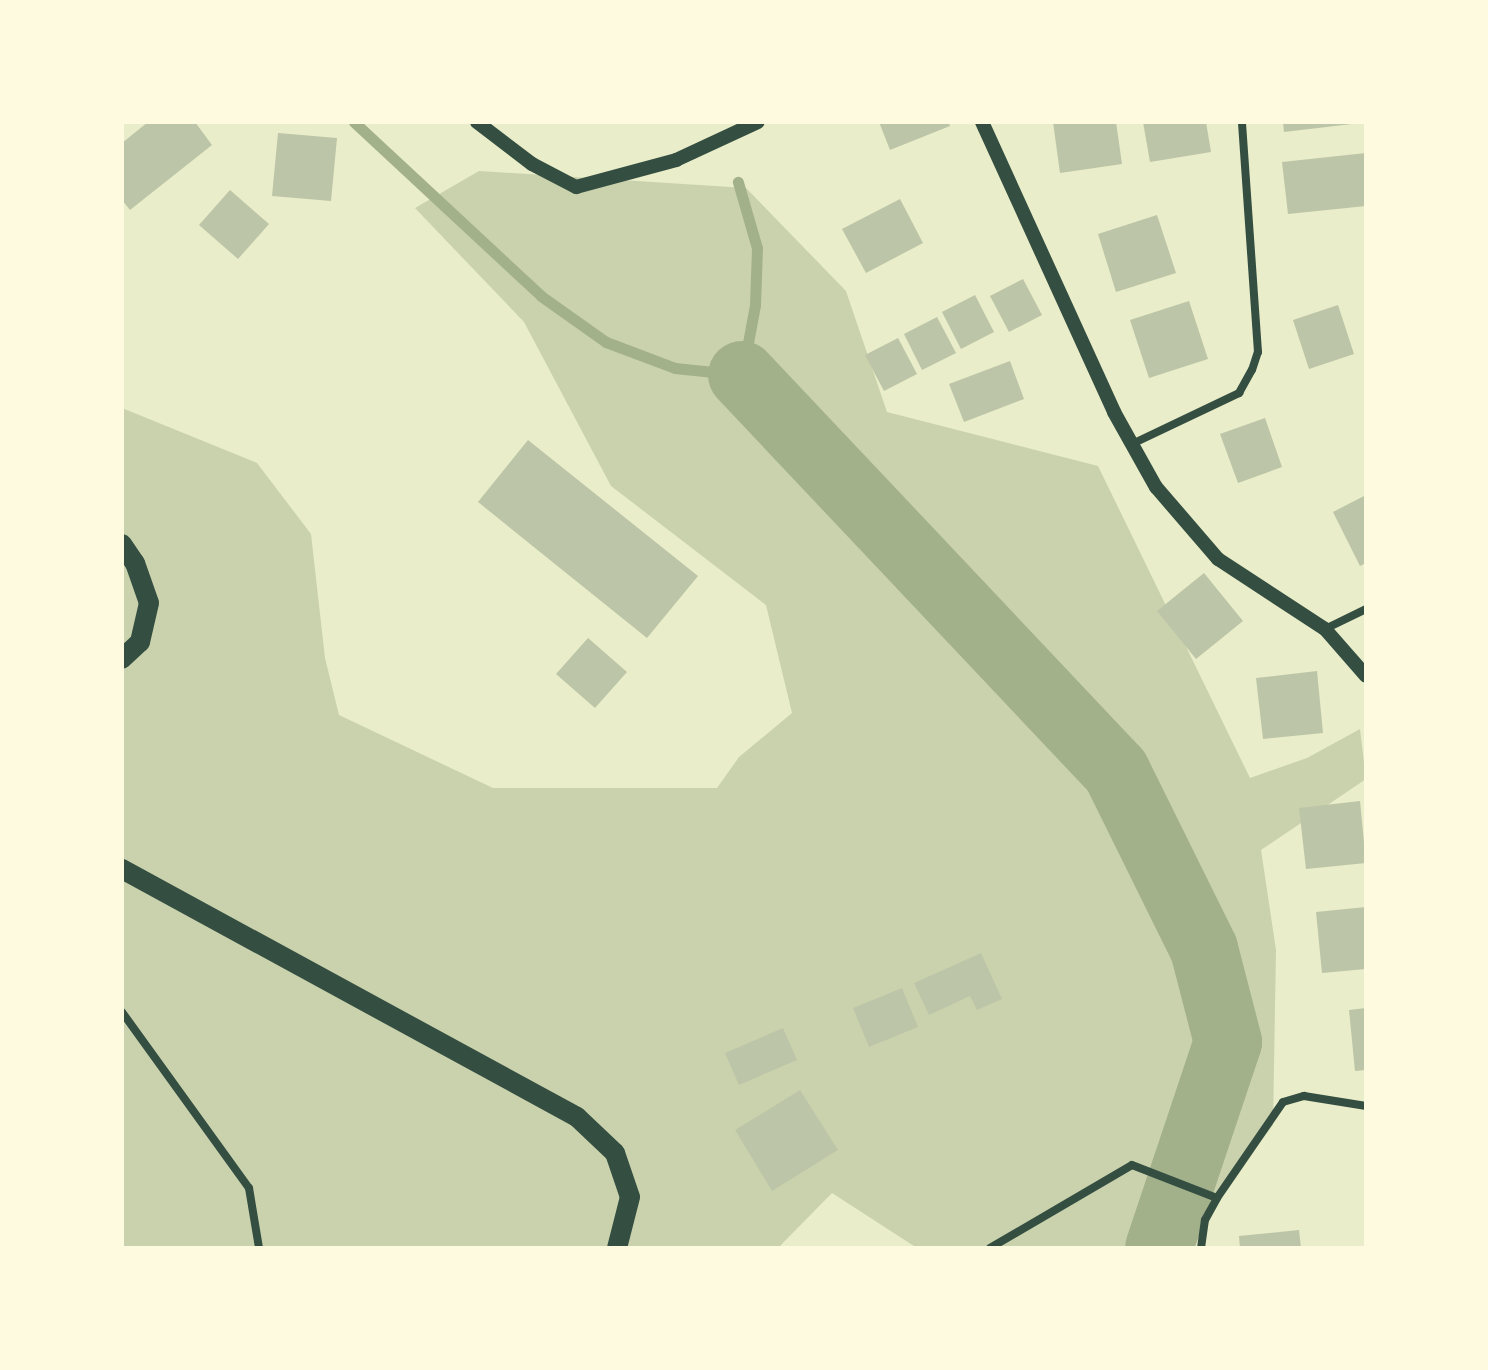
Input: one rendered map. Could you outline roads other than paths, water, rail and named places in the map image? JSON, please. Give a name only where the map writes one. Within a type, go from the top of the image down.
[{"type":"main road","points":[[122,544],[135,563],[149,603],[140,642],[122,659]]},
{"type":"main road","points":[[122,869],[577,1117],[615,1153],[630,1197],[617,1248]]},
{"type":"street","points":[[477,122],[532,164],[576,187],[676,160],[758,122]]},
{"type":"street","points":[[982,122],[1132,444],[1156,487],[1218,559],[1325,629],[1366,676]]},
{"type":"street","points":[[1132,444],[1239,393],[1252,370],[1258,352],[1242,122]]},
{"type":"street","points":[[1325,629],[1366,609]]},
{"type":"street","points":[[122,1012],[158,1056],[249,1188],[259,1248]]},
{"type":"street","points":[[1201,1248],[1205,1220],[1217,1198],[1283,1102],[1304,1096],[1366,1106]]},
{"type":"street","points":[[990,1248],[1132,1165],[1217,1198]]},
{"type":"waterway","points":[[354,122],[541,296],[606,342],[675,368],[742,375],[755,305],[757,248],[738,182]]},
{"type":"waterway","points":[[742,375],[1116,771],[1204,949],[1228,1042],[1159,1248]]}]
